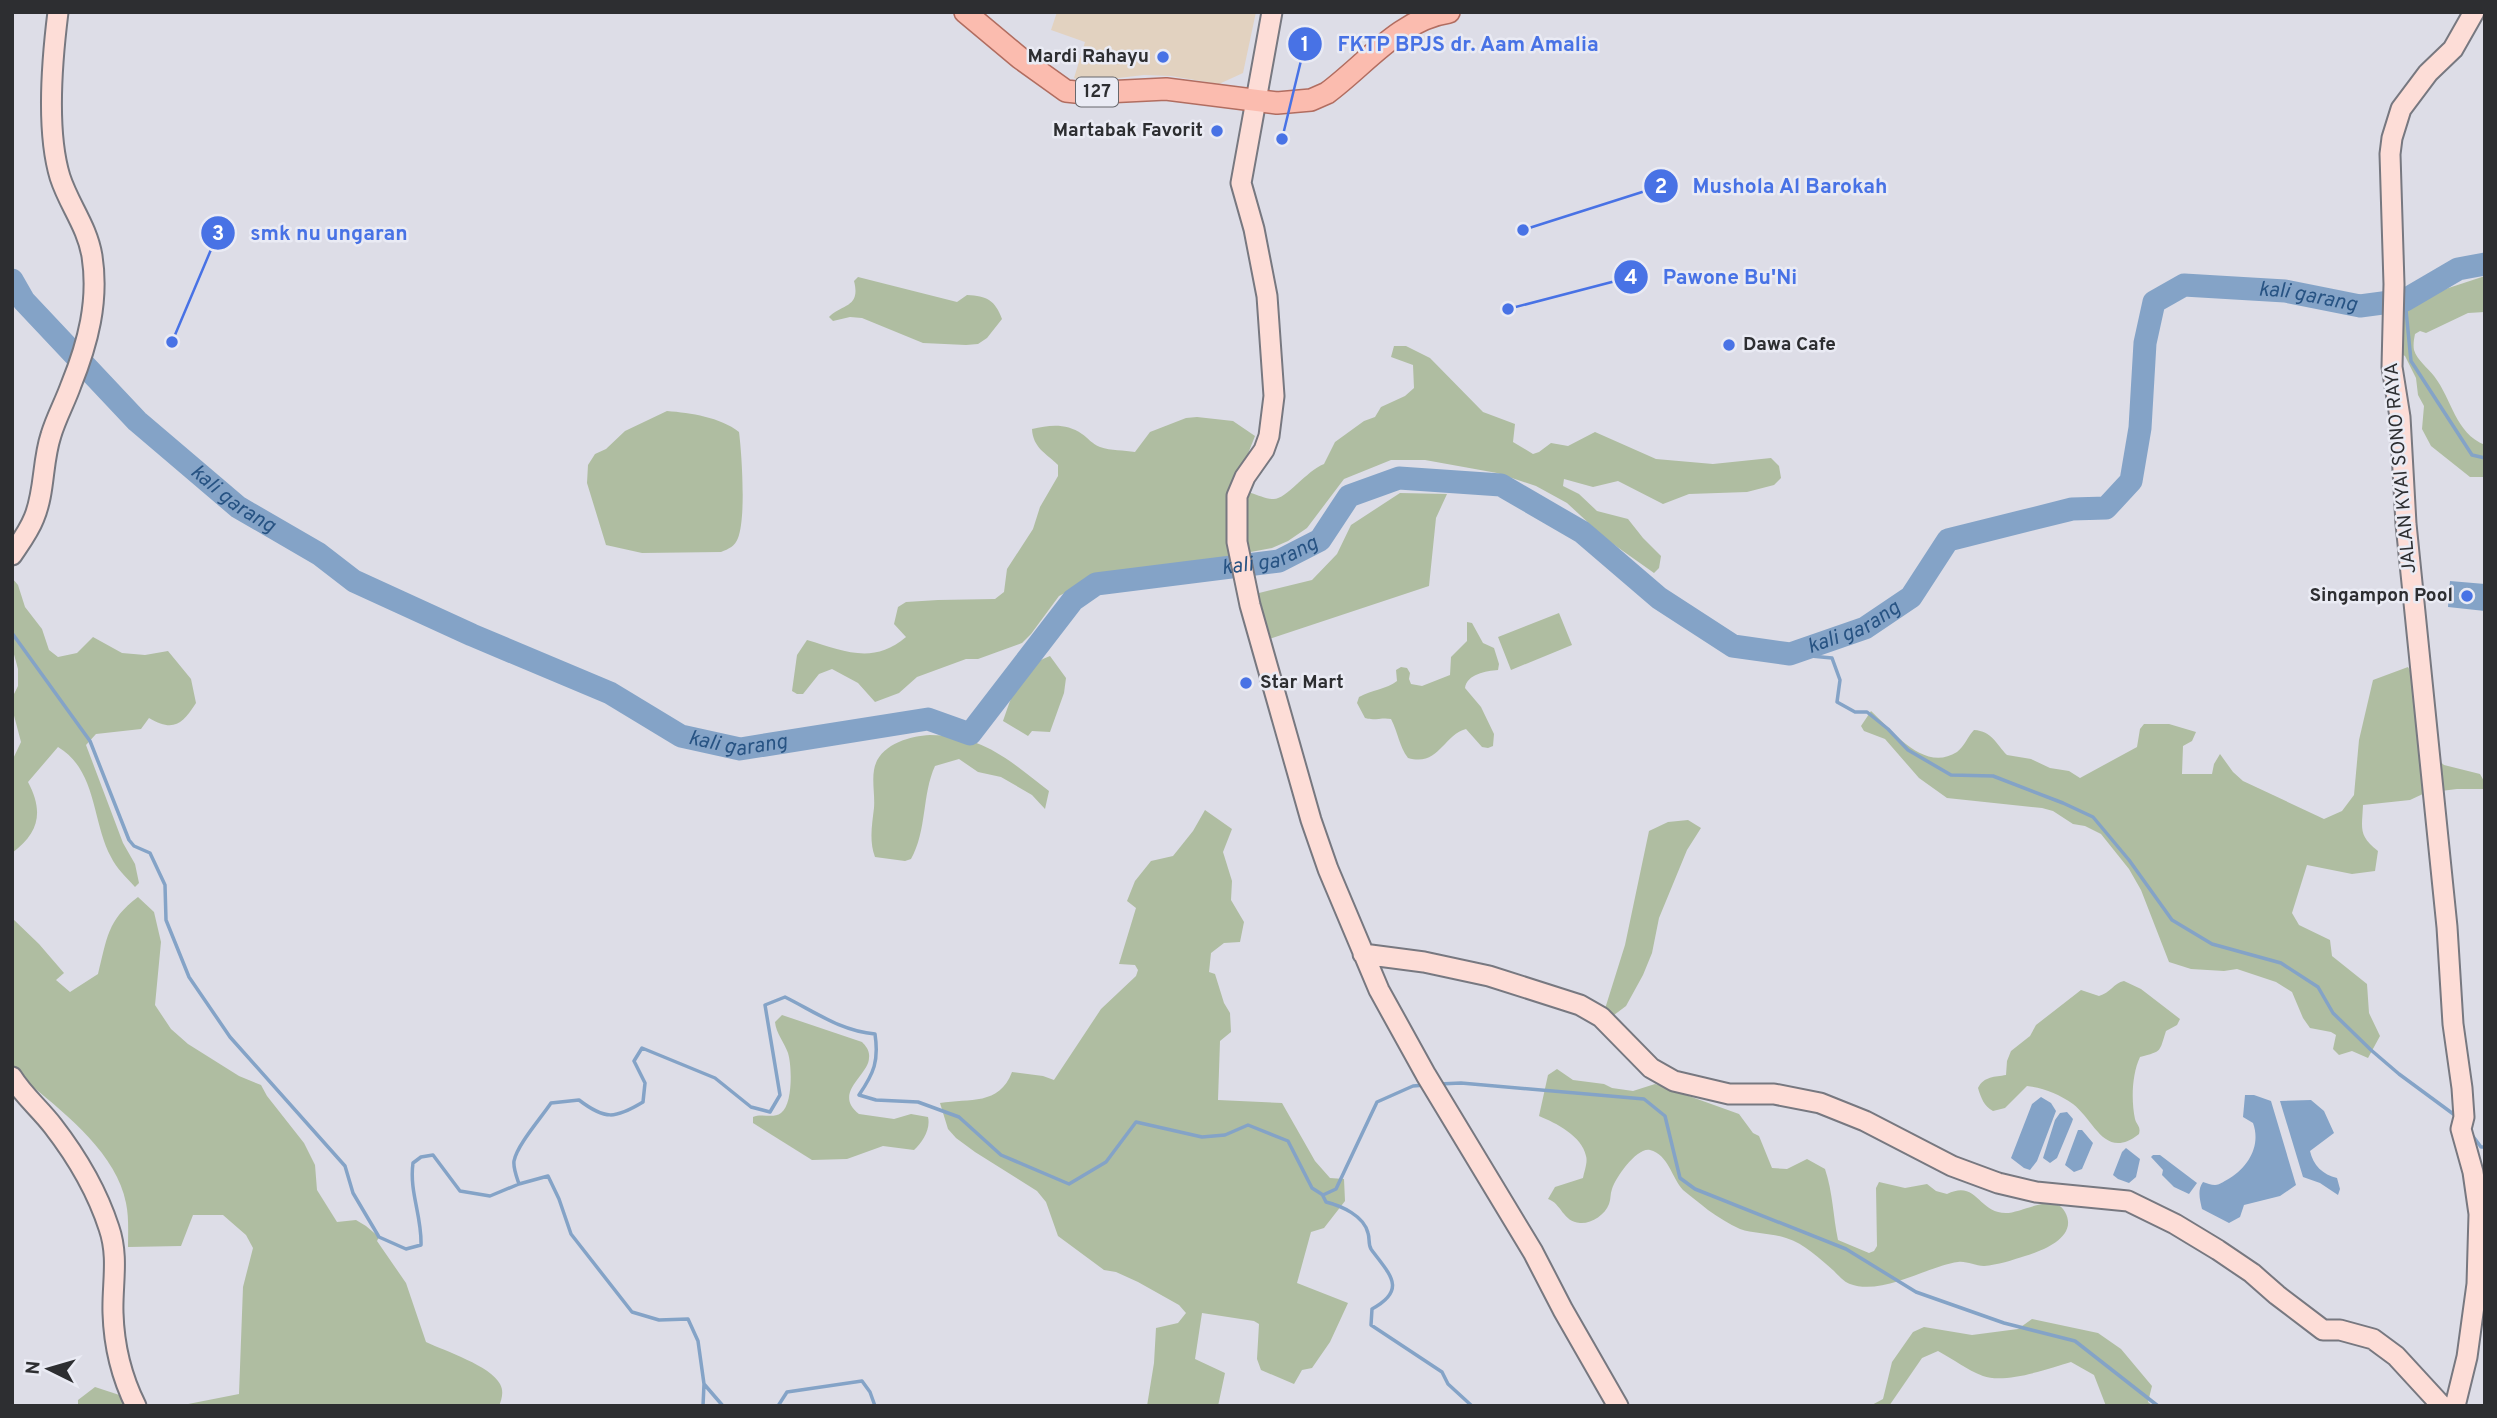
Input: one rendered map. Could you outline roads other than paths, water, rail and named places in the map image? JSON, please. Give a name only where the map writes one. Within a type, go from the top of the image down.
[{"type":"main road","name":"127","points":[[965,12],[1020,58],[1066,91],[1085,93],[1166,89],[1287,103],[1311,100],[1327,93],[1408,27],[1433,15],[1449,12]]},
{"type":"street","points":[[12,555],[34,521],[51,434],[85,347],[92,318],[94,268],[86,231],[64,186],[58,166],[51,98],[58,12]]},
{"type":"street","points":[[1272,12],[1241,183],[1254,229],[1267,296],[1274,396],[1267,443],[1245,477],[1237,496],[1237,542],[1244,579],[1303,797],[1328,869],[1363,954],[1426,1075],[1533,1252],[1618,1406]]},
{"type":"street","name":"JALAN KYAI SONO RAYA","points":[[2455,1406],[2467,1357],[2477,1284],[2479,1233],[2473,1172],[2462,1123],[2439,832],[2407,538],[2400,417],[2391,353],[2393,297],[2390,155],[2396,122],[2408,96],[2453,49],[2474,12]]},
{"type":"street","points":[[1363,954],[1424,962],[1489,976],[1580,1005],[1601,1017],[1651,1069],[1674,1081],[1729,1094],[1774,1094],[1819,1103],[1865,1121],[1952,1166],[2006,1186],[2036,1192],[2128,1201],[2175,1224],[2218,1250],[2252,1273],[2323,1330],[2340,1330],[2380,1343],[2396,1356],[2442,1406]]},
{"type":"street","points":[[12,1076],[53,1125],[85,1170],[110,1230],[116,1268],[113,1312],[117,1351],[125,1384],[136,1406]]},
{"type":"water","name":"Singampon Pool","points":[[2450,581],[2485,584],[2485,611],[2448,607]]},
{"type":"water","points":[[2245,1095],[2271,1101],[2296,1185],[2280,1196],[2244,1205],[2240,1217],[2229,1223],[2202,1209],[2200,1192],[2203,1182],[2217,1185],[2237,1173],[2252,1154],[2255,1131],[2253,1123],[2243,1117]]},
{"type":"water","points":[[2041,1097],[2051,1103],[2056,1111],[2037,1161],[2030,1170],[2011,1158],[2032,1104]]},
{"type":"water","points":[[2311,1100],[2324,1111],[2334,1133],[2310,1151],[2319,1169],[2337,1178],[2340,1189],[2338,1195],[2320,1183],[2303,1177],[2280,1101]]},
{"type":"water","points":[[2067,1112],[2073,1119],[2057,1158],[2050,1163],[2043,1158],[2055,1120],[2060,1113]]},
{"type":"water","points":[[2078,1130],[2082,1130],[2093,1143],[2082,1169],[2074,1172],[2065,1165]]},
{"type":"water","points":[[2126,1148],[2140,1159],[2136,1177],[2129,1183],[2113,1175]]},
{"type":"water","points":[[2160,1155],[2197,1183],[2189,1194],[2174,1187],[2162,1175],[2163,1170],[2151,1157]]},
{"type":"waterway","name":"kali garang","points":[[12,280],[24,301],[137,421],[238,507],[319,554],[354,581],[472,635],[610,693],[681,736],[740,749],[928,719],[970,734],[1073,600],[1096,584],[1279,561],[1320,540],[1349,496],[1399,478],[1501,485],[1582,532],[1659,598],[1733,646],[1790,654],[1865,628],[1911,597],[1948,540],[2072,509],[2106,508],[2131,481],[2140,428],[2145,343],[2154,302],[2184,285],[2285,291],[2360,306],[2405,300],[2458,269],[2485,264]]},
{"type":"waterway","points":[[2405,300],[2411,361],[2472,455],[2485,458]]},
{"type":"waterway","points":[[12,633],[90,741],[129,840],[134,846],[150,853],[165,885],[166,920],[189,977],[230,1037],[345,1166],[353,1193],[379,1237],[406,1249],[421,1245],[413,1163],[421,1157],[433,1155],[460,1191],[490,1196],[519,1184],[514,1167],[516,1155],[551,1103],[579,1100],[596,1111],[610,1115],[625,1112],[643,1102],[645,1083],[634,1061],[642,1048],[715,1078],[751,1107],[770,1112],[780,1095],[765,1005],[785,997],[839,1025],[875,1034],[874,1066],[859,1095],[876,1100],[918,1102],[959,1117],[1001,1155],[1069,1184],[1106,1162],[1136,1122],[1202,1137],[1225,1135],[1248,1125],[1288,1141],[1312,1188],[1323,1195],[1336,1189],[1377,1102],[1413,1086],[1425,1085]]},
{"type":"waterway","points":[[1790,654],[1832,658],[1840,680],[1837,702],[1855,712],[1867,712],[1908,750],[1951,775],[1993,776],[2093,817],[2129,860],[2172,920],[2212,944],[2281,963],[2318,987],[2333,1013],[2371,1050],[2456,1116]]},
{"type":"waterway","points":[[1439,1084],[1461,1083],[1644,1099],[1665,1116],[1680,1178],[1695,1189],[1846,1249],[1916,1292],[2004,1323],[2075,1341],[2158,1406]]},
{"type":"waterway","points":[[2472,1135],[2481,1147],[2485,1147]]},
{"type":"waterway","points":[[519,1184],[548,1176],[571,1234],[632,1312],[659,1320],[688,1319],[698,1341],[704,1384],[723,1406]]},
{"type":"waterway","points":[[1323,1196],[1326,1202],[1345,1209],[1362,1222],[1366,1227],[1371,1249],[1392,1280],[1390,1295],[1372,1309],[1371,1325],[1442,1372],[1448,1384],[1472,1406]]},
{"type":"waterway","points":[[778,1406],[787,1392],[862,1381],[875,1406]]},
{"type":"waterway","points":[[703,1406],[704,1384]]},
{"type":"place","name":"Mardi Rahayu","points":[[1163,57]]},
{"type":"place","name":"Martabak Favorit","points":[[1217,131]]},
{"type":"place","name":"FKTP BPJS dr. Aam Amalia","points":[[1282,139]]},
{"type":"place","name":"Mushola Al Barokah","points":[[1523,230]]},
{"type":"place","name":"Pawone Bu'Ni","points":[[1508,309]]},
{"type":"place","name":"smk nu ungaran","points":[[172,342]]},
{"type":"place","name":"Dawa Cafe","points":[[1729,345]]},
{"type":"place","name":"Singampon Pool","points":[[2467,596]]},
{"type":"place","name":"Star Mart","points":[[1246,683]]}]
